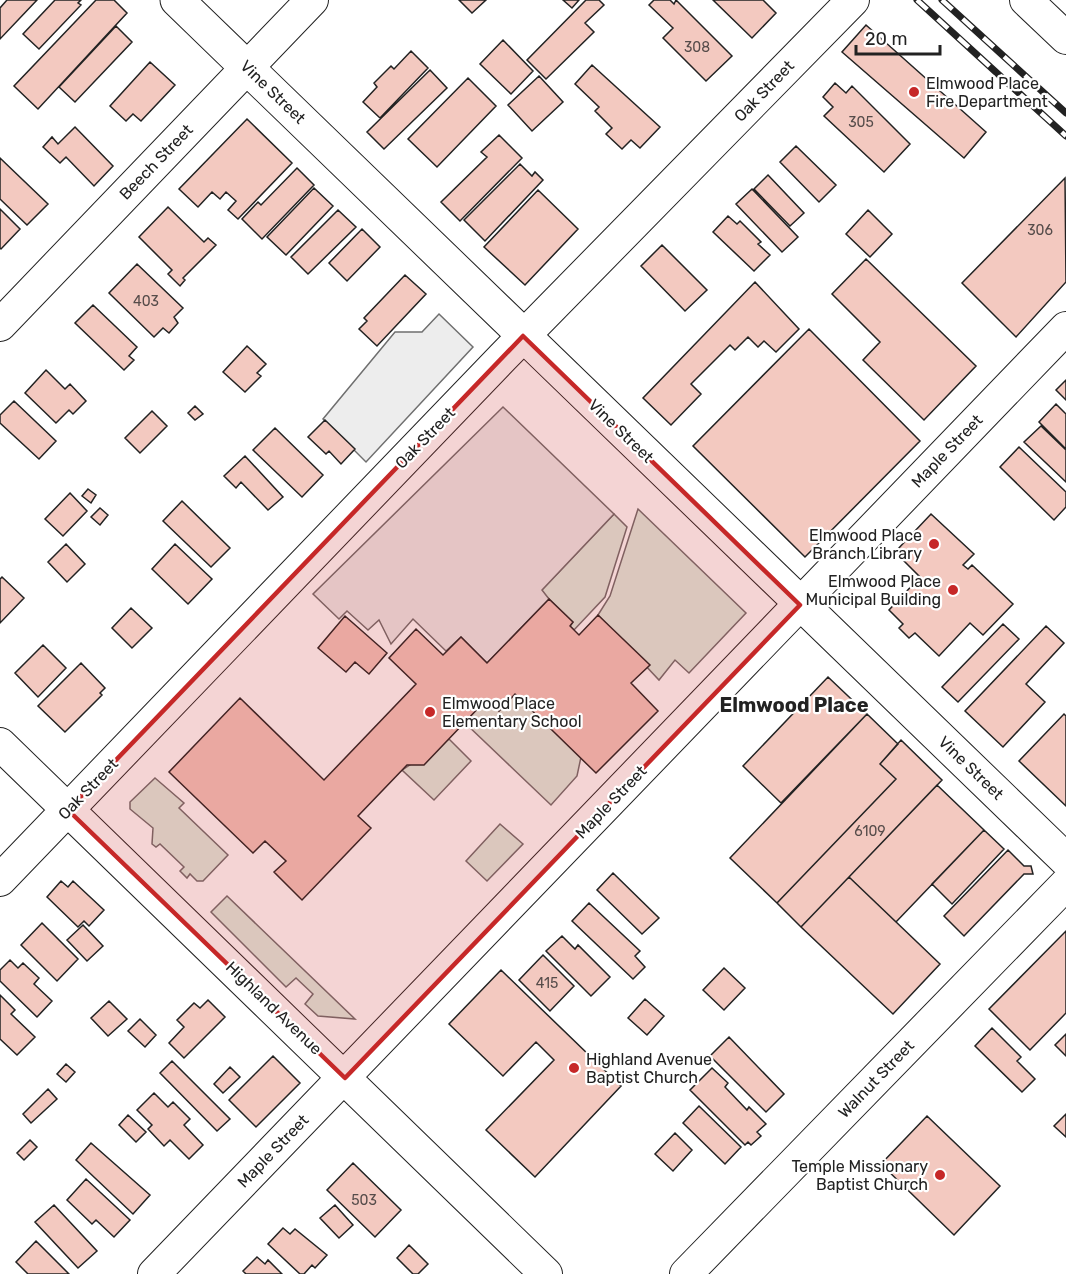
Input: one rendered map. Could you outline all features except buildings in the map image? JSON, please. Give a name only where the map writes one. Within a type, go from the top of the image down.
[{"type":"main road","name":"Vine Street","points":[[177,0],[1066,860]]},
{"type":"street","name":"Beech Street","points":[[0,324],[312,0]]},
{"type":"street","name":"Oak Street","points":[[0,880],[523,336],[853,0]]},
{"type":"street","points":[[1026,0],[1066,38]]},
{"type":"street","name":"Maple Street","points":[[154,1274],[1066,328]]},
{"type":"street","name":"Highland Avenue","points":[[0,744],[546,1274]]},
{"type":"street","name":"Walnut Street","points":[[686,1274],[1066,884]]},
{"type":"highlighted area","points":[[523,336],[800,605],[345,1078],[68,810]]},
{"type":"green space","points":[[638,509],[746,613],[689,673],[675,660],[659,680],[598,615],[610,596]]},
{"type":"green space","points":[[614,514],[627,527],[605,597],[574,630],[570,626],[573,622],[541,591]]},
{"type":"green space","points":[[515,694],[581,757],[577,776],[551,805],[464,722],[486,700],[499,711]]},
{"type":"green space","points":[[449,739],[471,761],[434,800],[402,770]]},
{"type":"green space","points":[[155,778],[184,803],[179,808],[228,855],[203,881],[197,881],[190,874],[187,878],[180,871],[184,867],[160,844],[156,847],[152,844],[153,828],[130,809],[130,802]]},
{"type":"green space","points":[[500,824],[523,844],[487,881],[466,861]]},
{"type":"green space","points":[[227,896],[355,1019],[318,1016],[305,1004],[313,994],[296,978],[286,987],[211,912]]},
{"type":"shaded area","points":[[439,314],[473,347],[366,462],[323,419],[395,332],[422,332]]},
{"type":"shaded area","points":[[503,407],[614,514],[542,590],[549,599],[487,663],[461,637],[446,651],[413,619],[391,644],[379,620],[368,630],[347,611],[339,619],[313,594]]},
{"type":"railway","points":[[917,0],[1066,136]]},
{"type":"railway","points":[[942,0],[1066,113]]},
{"type":"place","name":"Elmwood Place Fire Department","points":[[914,92]]},
{"type":"place","name":"Elmwood Place Branch Library","points":[[934,544]]},
{"type":"place","name":"Elmwood Place Municipal Building","points":[[953,590]]},
{"type":"place","name":"Elmwood Place Elementary School","points":[[430,712]]},
{"type":"place","name":"Highland Avenue Baptist Church","points":[[574,1068]]},
{"type":"place","name":"Temple Missionary Baptist Church","points":[[940,1175]]},
{"type":"district","name":"Elmwood Place","points":[[794,705]]}]
